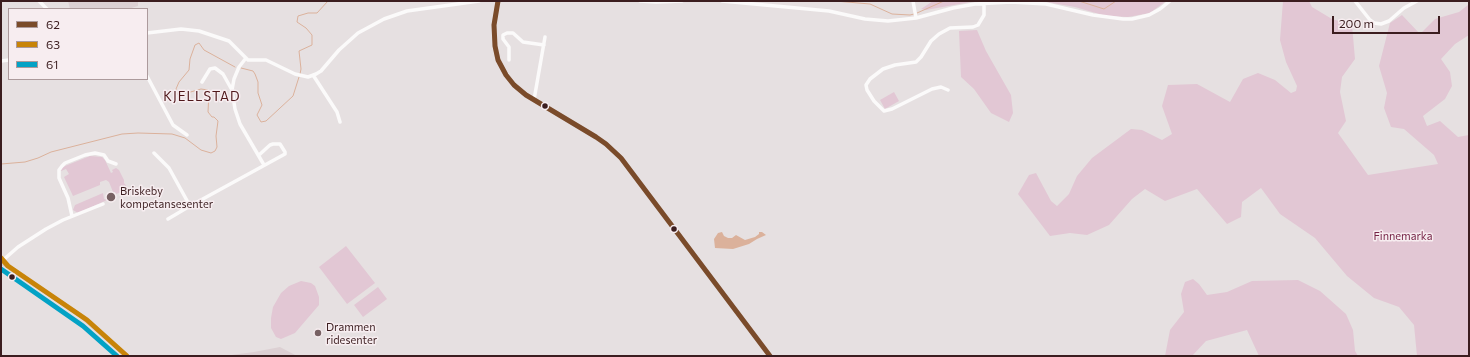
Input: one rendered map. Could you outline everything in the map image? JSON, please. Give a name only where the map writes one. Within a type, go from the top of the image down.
[{"type":"main road","points":[[498,1],[494,29],[495,46],[498,60],[510,80],[519,90],[596,137],[621,158],[770,356]]},
{"type":"main road","points":[[2,261],[87,320],[127,356]]},
{"type":"street","points":[[148,33],[174,29],[199,31],[229,41],[246,58],[250,60],[266,60],[299,75],[308,77],[321,71],[339,50],[358,33],[384,19],[407,11],[479,1]]},
{"type":"street","points":[[640,1],[682,1]]},
{"type":"street","points":[[722,1],[829,11],[880,21],[984,3],[1021,2],[1046,4],[1093,15],[1124,19],[1138,18],[1149,15],[1170,1]]},
{"type":"street","points":[[913,1],[916,15]]},
{"type":"street","points":[[1355,1],[1370,20],[1374,23],[1381,24],[1389,21],[1404,8],[1417,1]]},
{"type":"street","points":[[948,90],[941,87],[928,91],[888,111],[884,111],[874,101],[867,90],[866,85],[870,79],[883,69],[895,65],[916,62],[931,41],[939,34],[950,28],[973,27],[978,25],[984,15],[984,3]]},
{"type":"street","points":[[509,60],[509,47],[503,39],[506,33],[513,33],[523,42],[544,46]]},
{"type":"street","points":[[534,100],[545,38]]},
{"type":"street","points":[[232,90],[236,73],[246,58]]},
{"type":"street","points":[[202,82],[210,69],[215,68],[223,74],[232,90],[238,118],[264,165]]},
{"type":"street","points":[[313,75],[337,112],[340,122]]},
{"type":"street","points":[[148,78],[173,125],[188,134]]},
{"type":"street","points":[[168,219],[285,154],[285,150],[280,144],[274,144],[270,145],[259,154]]},
{"type":"street","points":[[72,216],[68,198],[59,178],[62,166],[85,155],[95,153],[104,155],[108,161],[116,164]]},
{"type":"street","points":[[154,153],[169,168],[190,206]]},
{"type":"street","points":[[2,261],[18,247],[37,234],[72,216],[103,204]]},
{"type":"shaded area","points":[[68,1],[138,1],[138,6],[131,8],[70,8]]},
{"type":"shaded area","points":[[722,232],[724,236],[728,238],[732,238],[736,235],[745,240],[755,237],[759,234],[759,232],[766,235],[749,244],[733,249],[715,248],[714,239],[718,233]]},
{"type":"shaded area","points":[[280,347],[297,356],[224,356],[254,352]]},
{"type":"green space","points":[[933,1],[976,1],[926,10],[921,9]]},
{"type":"green space","points":[[1041,1],[1166,1],[1150,13],[1128,17],[1106,16],[1075,7]]},
{"type":"green space","name":"Finnemarka","points":[[1283,1],[1309,1],[1312,7],[1332,19],[1352,25],[1355,59],[1342,77],[1340,92],[1346,121],[1338,133],[1368,175],[1438,164],[1434,155],[1404,129],[1391,127],[1384,108],[1387,93],[1379,66],[1390,23],[1402,15],[1420,34],[1435,19],[1459,12],[1468,5],[1469,1],[1469,35],[1455,44],[1441,59],[1450,72],[1452,86],[1445,99],[1423,116],[1427,126],[1440,121],[1458,137],[1469,135],[1469,356],[1417,356],[1414,325],[1399,307],[1374,298],[1347,276],[1315,238],[1280,214],[1261,188],[1242,202],[1241,217],[1227,224],[1197,189],[1165,201],[1145,189],[1132,199],[1109,225],[1087,235],[1070,233],[1050,236],[1018,194],[1029,175],[1036,173],[1051,201],[1057,206],[1069,194],[1077,176],[1092,158],[1131,129],[1142,130],[1162,140],[1172,134],[1162,106],[1168,85],[1197,84],[1230,102],[1243,79],[1258,73],[1275,80],[1291,93],[1296,91],[1297,86],[1286,62],[1280,40]]},
{"type":"green space","points":[[977,30],[986,51],[1011,95],[1013,113],[1009,122],[991,113],[974,89],[961,77],[959,31]]},
{"type":"green space","points":[[894,92],[899,101],[885,109],[880,100]]},
{"type":"green space","points":[[90,156],[102,157],[111,173],[113,172],[112,170],[116,168],[119,170],[124,183],[129,189],[116,194],[113,192],[109,182],[106,180],[100,182],[100,185],[73,196],[64,177],[69,174],[66,169],[61,171],[62,168]]},
{"type":"green space","points":[[103,193],[104,199],[107,200],[78,213],[73,210],[75,205]]},
{"type":"green space","points":[[346,246],[375,283],[347,304],[319,267]]},
{"type":"green space","points":[[1193,279],[1199,284],[1207,295],[1227,292],[1252,281],[1298,280],[1320,291],[1346,314],[1353,330],[1355,351],[1358,356],[1259,356],[1247,330],[1206,341],[1192,356],[1165,356],[1170,330],[1184,312],[1181,294],[1185,282]]},
{"type":"green space","points":[[301,281],[311,283],[315,286],[319,297],[319,305],[295,333],[281,339],[276,337],[271,328],[273,307],[281,293],[289,286]]},
{"type":"green space","points":[[378,287],[387,299],[363,317],[354,305]]},
{"type":"waterway","points":[[300,74],[301,69],[299,51],[312,45],[312,35],[306,28],[297,22],[298,16],[308,13],[317,13],[328,1]]},
{"type":"waterway","points":[[835,1],[870,4],[892,14],[914,14]]},
{"type":"waterway","points":[[917,13],[944,1]]},
{"type":"waterway","points":[[1079,1],[1104,9],[1116,1]]},
{"type":"waterway","points":[[1,164],[25,162],[51,152],[122,134],[138,133],[172,134],[185,138],[201,150],[211,153],[215,151],[217,147],[216,136],[218,121],[208,112],[208,90],[201,89],[180,95],[177,94],[176,89],[179,82],[189,70],[190,59],[195,45],[199,43],[204,50],[235,67]]},
{"type":"waterway","points":[[241,68],[253,71],[258,82],[258,93],[262,105],[257,115],[261,122],[266,121],[293,96],[299,77]]},
{"type":"transit line","name":"62","points":[[498,1],[494,25],[495,46],[498,60],[506,75],[514,85],[526,95],[596,137],[621,158],[770,356]]},
{"type":"transit line","name":"63","points":[[1,258],[8,266],[87,320],[127,356]]},
{"type":"transit line","name":"61","points":[[1,269],[83,326],[117,356]]},
{"type":"place","name":"Briskeby kompetansesenter","points":[[111,197]]},
{"type":"place","name":"Drammen ridesenter","points":[[318,333]]},
{"type":"district","name":"KJELLSTAD","points":[[202,97]]}]
